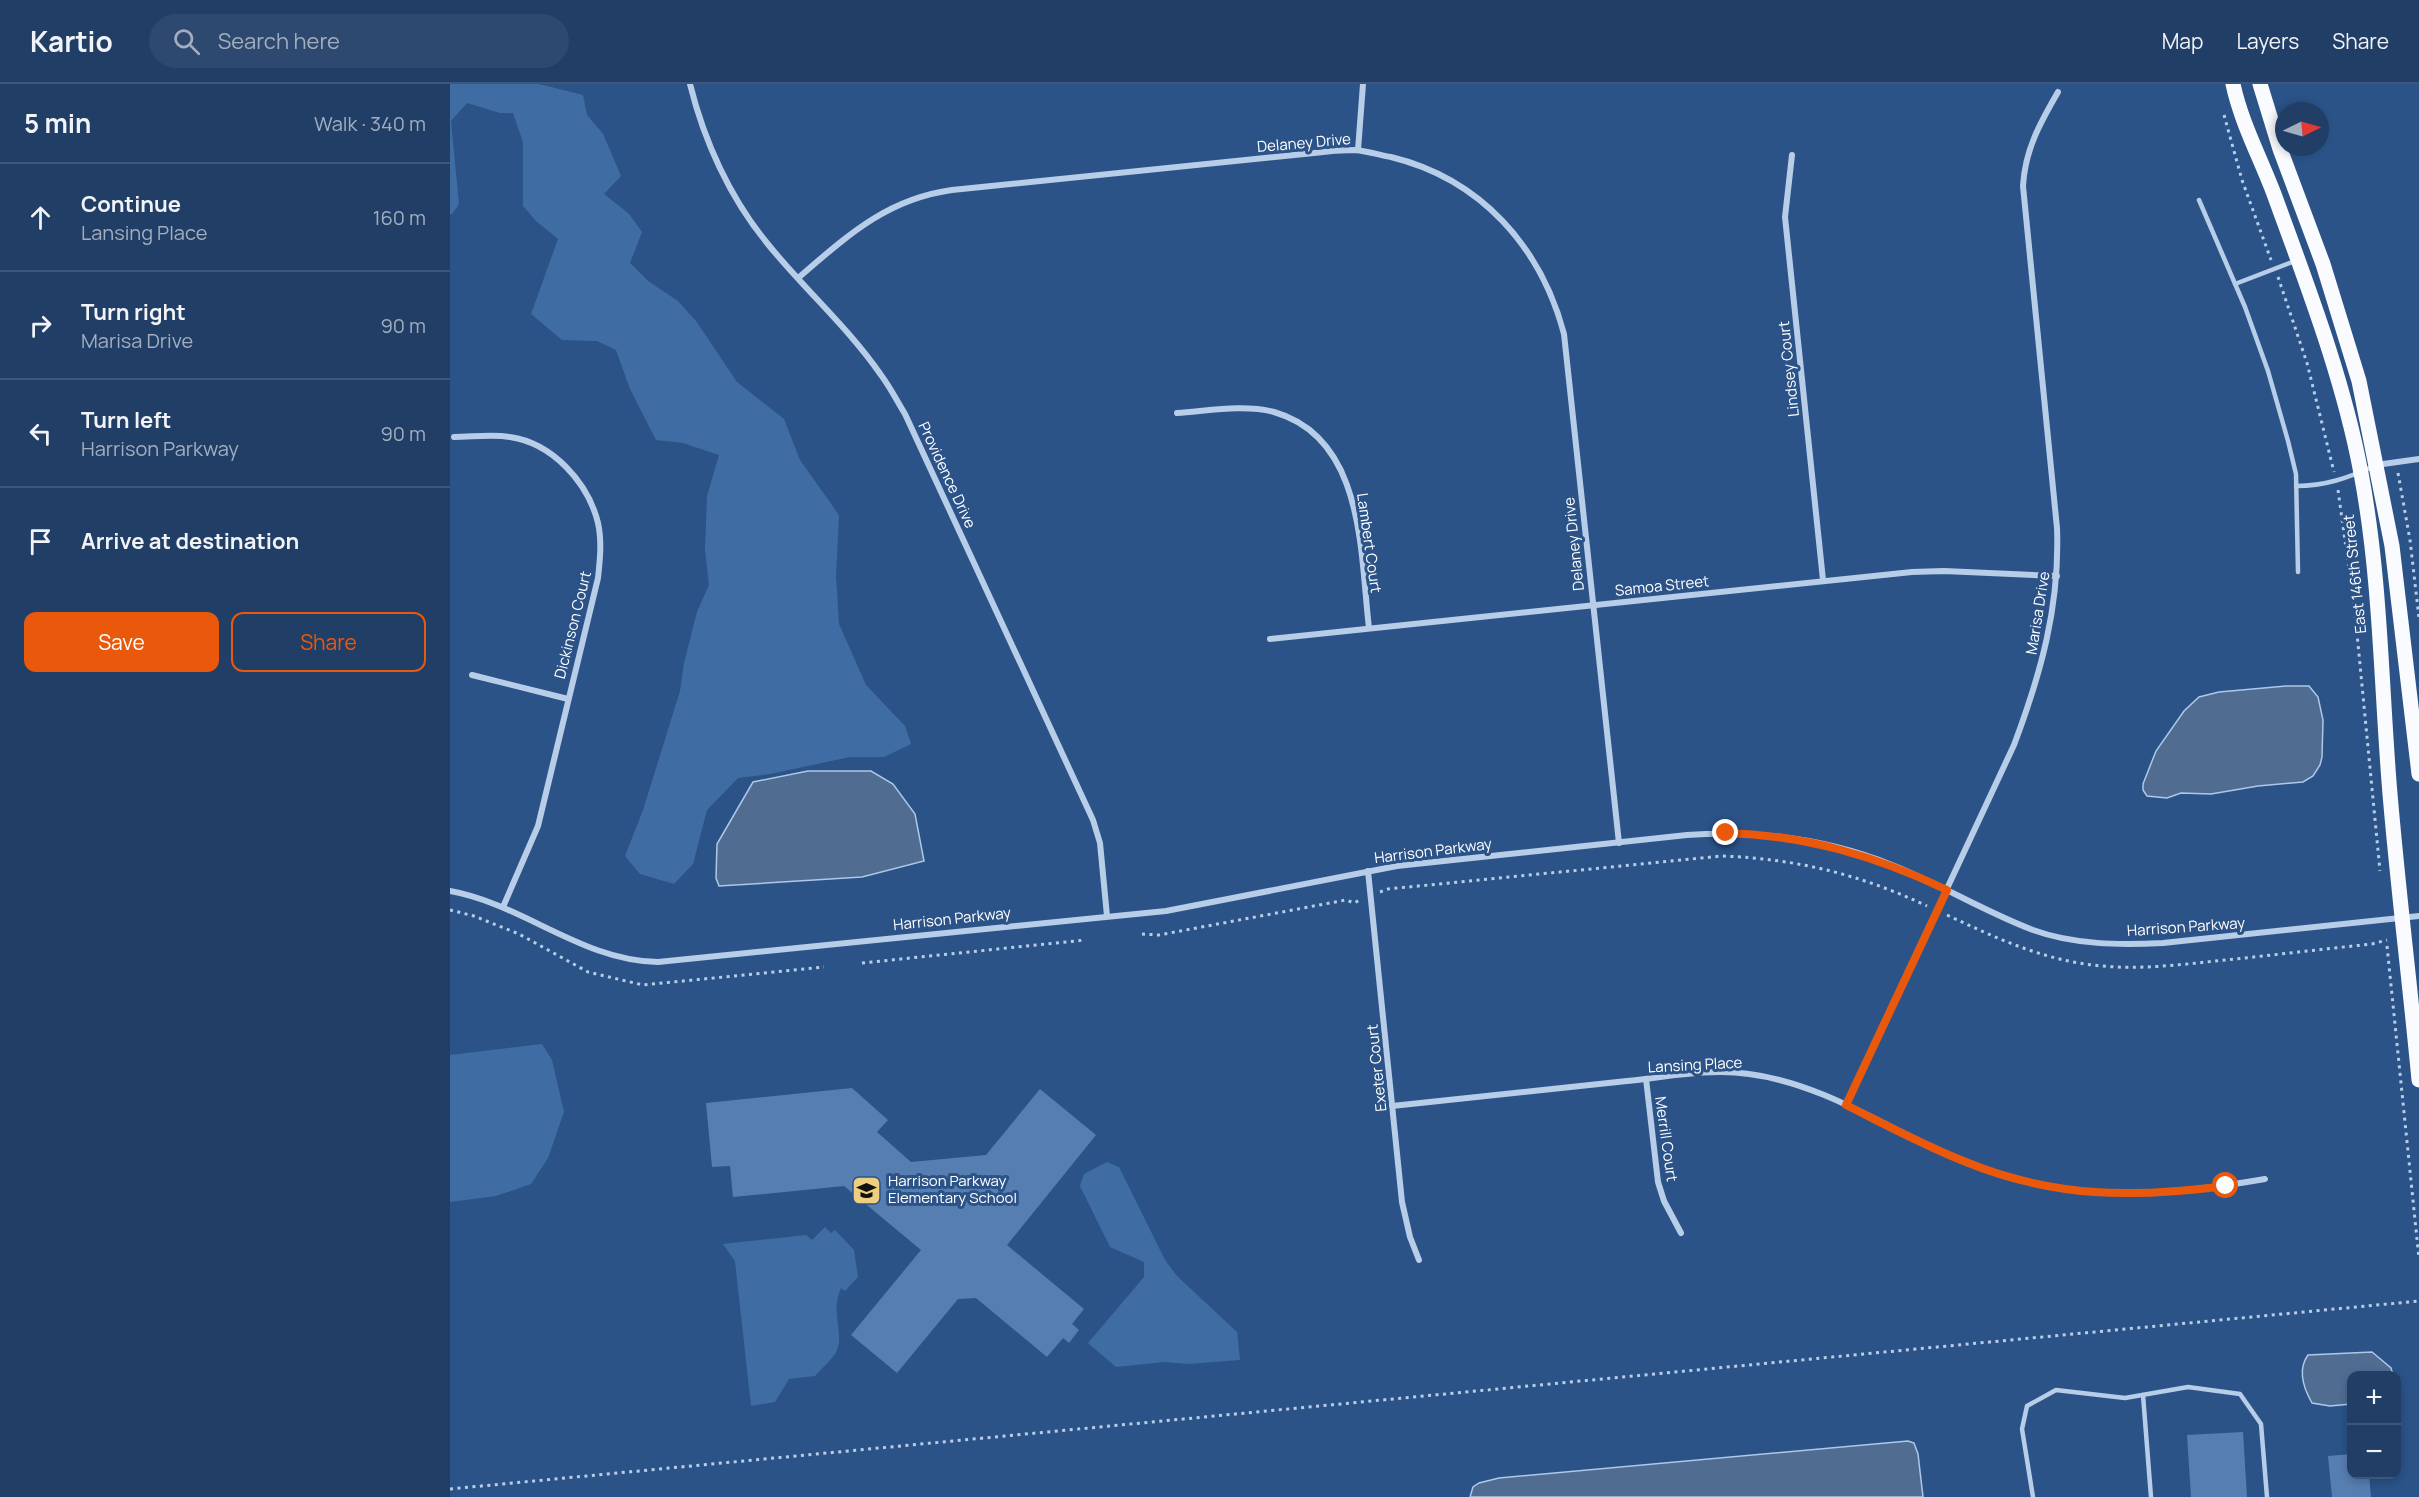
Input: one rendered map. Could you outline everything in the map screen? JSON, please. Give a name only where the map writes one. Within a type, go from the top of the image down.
[{"type":"main road","name":"East 146th Street","points":[[2233,84],[2238,107],[2260,157],[2298,260],[2340,385],[2361,472],[2374,556],[2390,794],[2413,917],[2419,1080]]},
{"type":"main road","points":[[2260,84],[2280,149],[2323,264],[2359,381],[2392,546],[2419,774]]},
{"type":"street","name":"Providence Drive","points":[[690,84],[703,127],[734,194],[766,242],[851,337],[881,375],[914,433],[1097,831],[1107,916]]},
{"type":"street","points":[[1358,150],[1363,84]]},
{"type":"street","name":"Marisa Drive","points":[[1846,1105],[2014,745],[2035,690],[2049,634],[2057,576],[2056,507],[2023,186],[2027,154],[2034,135],[2058,92]]},
{"type":"street","name":"Delaney Drive","points":[[798,278],[857,228],[901,204],[934,192],[1358,150],[1415,164],[1472,194],[1517,236],[1542,274],[1559,314],[1568,354],[1619,843]]},
{"type":"street","name":"Lindsey Court","points":[[1792,155],[1785,217],[1823,580]]},
{"type":"street","name":"Lambert Court","points":[[1177,413],[1244,409],[1274,412],[1295,421],[1324,445],[1343,472],[1353,499],[1369,628]]},
{"type":"street","name":"Dickinson Court","points":[[454,437],[509,436],[541,448],[572,473],[592,506],[598,523],[601,558],[598,578],[538,826],[503,907]]},
{"type":"street","points":[[2376,465],[2419,459]]},
{"type":"street","name":"Samoa Street","points":[[1269,639],[1823,580],[1944,571],[2057,576]]},
{"type":"street","points":[[472,675],[568,699]]},
{"type":"street","name":"Harrison Parkway","points":[[450,891],[503,907],[600,952],[649,962],[1166,910],[1368,871],[1423,863],[1726,833],[1803,840],[1883,862],[2032,930],[2061,938],[2110,943],[2163,944],[2413,917]]},
{"type":"street","name":"Exeter Court","points":[[1368,871],[1405,1219],[1419,1260]]},
{"type":"street","name":"Lansing Place","points":[[1392,1106],[1697,1074],[1748,1074],[1801,1086],[1846,1105],[1961,1161],[2010,1178],[2046,1186],[2087,1192],[2140,1195],[2170,1193],[2265,1179]]},
{"type":"street","name":"Merrill Court","points":[[1646,1079],[1658,1182],[1664,1202],[1681,1233]]},
{"type":"lane","points":[[2199,200],[2235,284],[2268,371],[2294,462],[2298,572]]},
{"type":"lane","points":[[2235,284],[2298,260]]},
{"type":"lane","points":[[2296,486],[2319,486],[2337,482],[2376,465]]},
{"type":"lane","points":[[2033,1497],[2022,1429],[2027,1406],[2056,1390],[2125,1398],[2188,1387],[2240,1394],[2261,1424],[2267,1497]]},
{"type":"lane","points":[[2143,1395],[2151,1497]]},
{"type":"path","points":[[2223,112],[2242,180],[2307,363],[2337,482],[2355,614],[2379,871]]},
{"type":"path","points":[[2399,478],[2410,540],[2419,618]]},
{"type":"path","points":[[1142,934],[1159,935],[1346,900],[1354,903],[1388,890],[1722,856],[1767,859],[1823,868],[1886,887],[2017,947],[2071,961],[2103,966],[2149,967],[2189,964],[2372,944],[2387,940],[2419,1259]]},
{"type":"path","points":[[862,963],[1085,940]]},
{"type":"path","points":[[450,1489],[2419,1300]]},
{"type":"shaded area","points":[[450,84],[539,84],[583,95],[587,115],[603,134],[621,176],[604,194],[629,214],[642,232],[630,263],[648,281],[678,301],[696,321],[737,382],[784,419],[800,460],[839,515],[836,576],[839,624],[866,685],[905,726],[911,744],[884,757],[850,757],[770,774],[738,778],[707,810],[693,864],[674,884],[640,874],[625,856],[643,810],[680,691],[684,663],[697,612],[709,585],[705,550],[707,496],[719,455],[683,443],[656,440],[630,389],[616,350],[597,341],[562,340],[531,314],[558,239],[536,221],[523,206],[523,142],[513,113],[500,113],[467,103],[451,121],[459,204],[450,214]]},
{"type":"shaded area","points":[[2309,686],[2318,697],[2323,720],[2322,757],[2313,776],[2303,782],[2258,786],[2211,794],[2181,793],[2167,798],[2147,796],[2143,790],[2143,784],[2156,751],[2184,711],[2199,697],[2219,692]]},
{"type":"shaded area","points":[[808,771],[871,771],[893,784],[915,814],[924,861],[862,877],[719,886],[716,878],[717,844],[753,782]]},
{"type":"shaded area","points":[[542,1044],[552,1060],[564,1112],[548,1158],[531,1184],[496,1196],[450,1202],[450,1055]]},
{"type":"shaded area","points":[[1107,1162],[1119,1167],[1165,1260],[1177,1276],[1237,1332],[1240,1360],[1188,1364],[1164,1362],[1116,1367],[1088,1343],[1144,1277],[1144,1262],[1110,1247],[1080,1186],[1084,1174]]},
{"type":"shaded area","points":[[825,1227],[831,1233],[835,1230],[854,1250],[858,1277],[845,1291],[841,1288],[838,1297],[839,1343],[837,1350],[815,1376],[789,1379],[775,1402],[751,1406],[735,1261],[723,1244],[806,1235],[812,1240]]},
{"type":"shaded area","points":[[2372,1352],[2392,1371],[2347,1371],[2347,1404],[2330,1406],[2312,1403],[2304,1386],[2302,1373],[2308,1355]]},
{"type":"shaded area","points":[[1908,1441],[1914,1443],[1918,1454],[1923,1497],[1470,1497],[1473,1487],[1479,1483],[1499,1478]]},
{"type":"building","points":[[852,1088],[888,1120],[877,1132],[911,1162],[986,1155],[1040,1089],[1096,1135],[1007,1245],[1084,1309],[1072,1324],[1079,1330],[1069,1343],[1063,1338],[1047,1357],[976,1298],[958,1299],[897,1373],[851,1335],[921,1250],[844,1186],[733,1197],[730,1166],[712,1167],[706,1103]]},
{"type":"building","points":[[2243,1432],[2247,1497],[2191,1497],[2187,1435]]},
{"type":"building","points":[[2347,1454],[2347,1479],[2369,1479],[2371,1497],[2332,1497],[2328,1456]]},
{"type":"place","name":"Harrison Parkway Elementary School","points":[[867,1190]]},
{"type":"route","points":[[1726,833],[1803,840],[1864,855],[1947,890],[1846,1105],[1968,1164],[2010,1178],[2046,1186],[2087,1192],[2140,1195],[2226,1186]]}]
